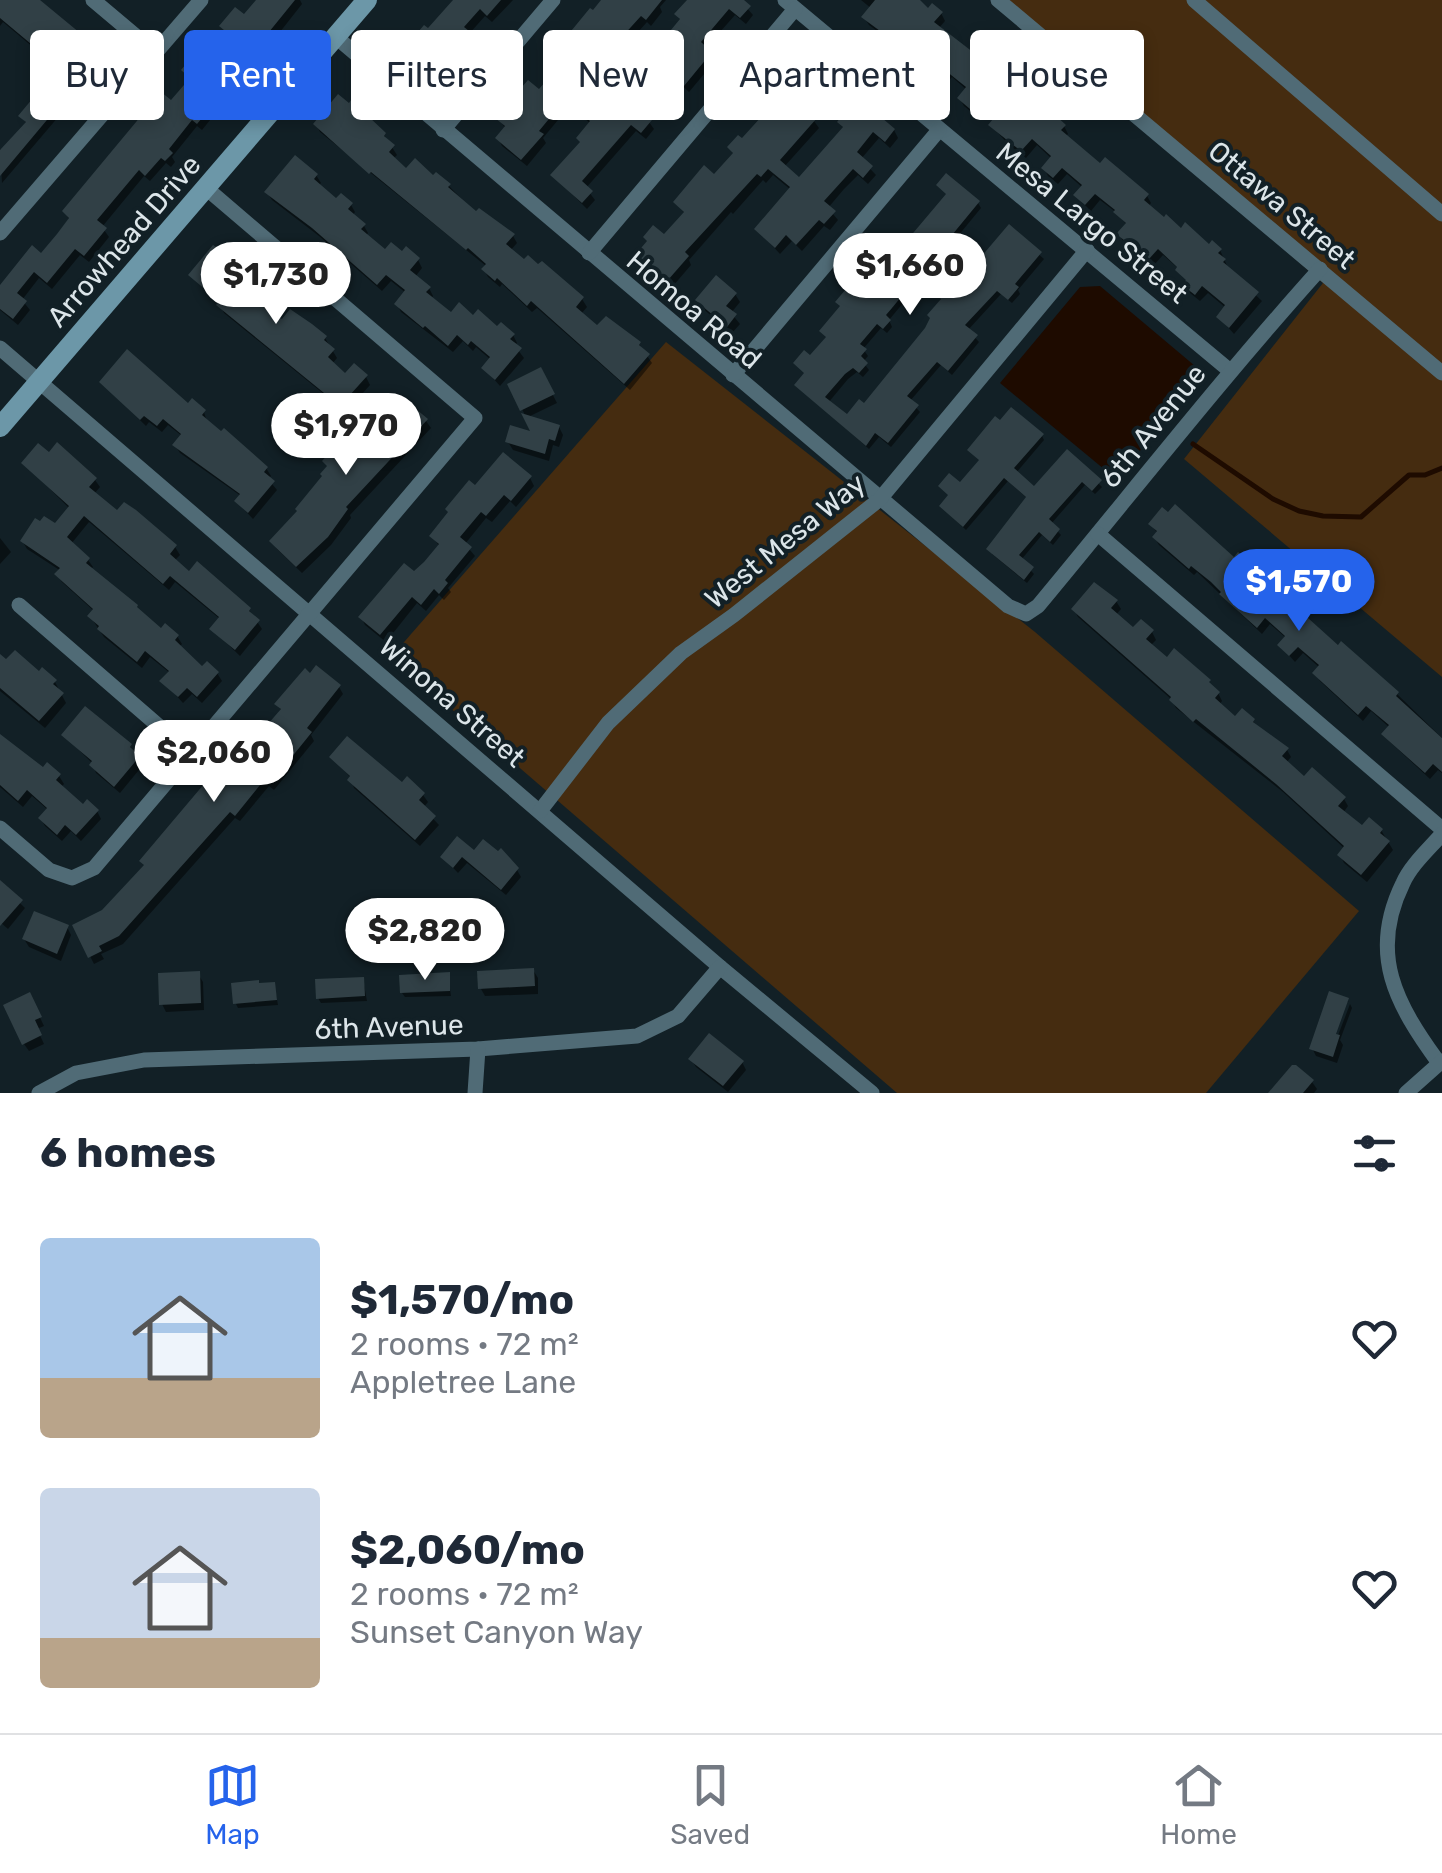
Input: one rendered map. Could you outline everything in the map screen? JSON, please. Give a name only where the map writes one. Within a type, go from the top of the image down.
[{"type":"main road","name":"Arrowhead Drive","points":[[0,427],[367,0]]},
{"type":"street","points":[[94,0],[128,30]]},
{"type":"street","points":[[164,44],[201,0]]},
{"type":"street","points":[[443,130],[554,0]]},
{"type":"street","name":"Ottawa Street","points":[[998,0],[1442,372]]},
{"type":"street","points":[[1194,0],[1442,214]]},
{"type":"street","points":[[588,253],[790,4]]},
{"type":"street","name":"Mesa Largo Street","points":[[790,4],[1230,370]]},
{"type":"street","name":"Homoa Road","points":[[336,37],[880,499],[1008,606],[1026,614]]},
{"type":"street","points":[[0,232],[98,120]]},
{"type":"street","points":[[732,375],[938,130]]},
{"type":"street","points":[[0,828],[48,870],[72,878],[94,868],[475,418],[206,188]]},
{"type":"street","name":"West Mesa Way","points":[[540,811],[608,723],[681,653],[734,616],[880,499],[1087,250]]},
{"type":"street","name":"6th Avenue","points":[[1026,614],[1038,606],[1230,370],[1320,269]]},
{"type":"street","name":"Winona Street","points":[[0,348],[872,1093]]},
{"type":"street","points":[[1098,534],[1442,832],[1404,880],[1385,932],[1394,984],[1411,1024],[1441,1062],[1406,1093]]},
{"type":"street","points":[[19,606],[191,754]]},
{"type":"street","name":"6th Avenue","points":[[39,1093],[76,1073],[144,1060],[478,1049],[636,1036],[678,1016],[720,967]]},
{"type":"street","points":[[475,1093],[478,1049]]},
{"type":"shaded area","points":[[997,0],[1442,0],[1442,677],[1184,459],[1323,283],[1135,120],[1144,120],[1144,30],[1032,30]]},
{"type":"shaded area","points":[[1100,286],[1195,366],[1196,385],[1116,479],[1000,383],[1080,287]]},
{"type":"shaded area","points":[[666,342],[1035,632],[1359,911],[1206,1093],[897,1093],[391,657]]},
{"type":"building","points":[[0,0],[40,0],[76,30],[30,30],[30,43],[0,18]]},
{"type":"building","points":[[256,0],[295,0],[271,30],[224,30],[219,26],[235,7],[244,14]]},
{"type":"building","points":[[453,0],[501,0],[487,16],[480,9],[464,27],[468,30],[420,30],[424,25],[428,28]]},
{"type":"building","points":[[601,0],[662,0],[646,20],[641,16],[628,30],[572,30],[590,8],[593,10]]},
{"type":"building","points":[[687,0],[744,0],[751,6],[740,18],[729,9],[711,30],[704,30],[704,62],[684,86],[684,30],[671,30],[680,19],[674,14]]},
{"type":"building","points":[[875,0],[920,0],[928,8],[932,3],[943,12],[934,22],[944,30],[879,30],[861,17]]},
{"type":"building","points":[[950,34],[970,50],[970,109],[957,98],[966,87],[950,74]]},
{"type":"building","points":[[528,80],[539,89],[543,84],[543,120],[548,120],[539,131],[544,134],[521,160],[495,138],[505,126],[498,120],[523,120],[523,86]]},
{"type":"building","points":[[184,85],[184,120],[192,120],[169,149],[173,153],[165,161],[161,158],[145,176],[139,170],[97,220],[107,228],[84,256],[75,249],[47,283],[34,272],[17,293],[27,301],[13,319],[0,309],[0,285],[32,245],[41,253],[57,234],[69,218],[62,211],[138,120],[164,120],[164,94],[171,100]]},
{"type":"building","points":[[338,94],[349,103],[351,100],[351,120],[372,120],[395,145],[389,152],[406,168],[415,158],[433,175],[436,172],[476,211],[479,208],[515,234],[506,244],[524,259],[528,255],[538,264],[542,261],[584,297],[576,307],[597,325],[606,316],[641,342],[639,345],[650,354],[624,384],[531,301],[527,306],[497,278],[495,281],[481,269],[486,264],[468,248],[369,174],[313,124],[316,120],[331,120],[331,102]]},
{"type":"building","points":[[30,102],[30,120],[47,120],[0,176],[0,150],[26,122],[18,116]]},
{"type":"building","points":[[652,120],[641,133],[631,125],[582,181],[593,191],[582,203],[550,175],[580,142],[576,138],[590,121]]},
{"type":"building","points":[[758,120],[815,120],[780,160],[799,177],[843,127],[839,120],[884,120],[895,129],[885,142],[873,132],[857,152],[873,166],[863,178],[853,169],[824,201],[836,211],[824,224],[819,220],[796,245],[786,235],[775,248],[754,229],[790,187],[768,169],[761,177],[757,174],[685,252],[689,256],[668,280],[636,254],[647,241],[643,237],[653,225],[664,234],[684,212],[673,202],[704,165],[714,174],[733,153],[727,147],[738,135],[742,138]]},
{"type":"building","points":[[992,120],[1061,120],[1066,125],[1061,130],[1100,163],[1105,157],[1149,194],[1144,200],[1164,217],[1166,214],[1181,228],[1185,222],[1209,244],[1212,240],[1222,249],[1218,253],[1226,259],[1223,262],[1259,292],[1229,328],[1216,317],[1225,305],[1202,286],[1195,295],[1182,285],[1186,280],[1158,249],[1149,259],[1116,234],[1126,223],[1115,210],[1095,194],[1085,205],[1073,195],[1082,185],[1062,168],[1053,178],[1041,168],[1051,156],[1032,139],[1021,151],[988,125]]},
{"type":"building","points":[[295,155],[318,174],[314,179],[336,198],[341,193],[353,203],[348,209],[366,224],[361,229],[385,249],[391,242],[402,251],[406,246],[420,258],[410,270],[431,287],[426,292],[451,312],[459,302],[473,315],[478,309],[497,326],[501,322],[515,334],[510,339],[522,348],[495,380],[481,368],[490,357],[471,341],[468,345],[457,335],[448,346],[394,304],[405,290],[386,275],[377,285],[264,192]]},
{"type":"building","points":[[946,173],[980,201],[886,315],[891,320],[883,329],[877,324],[860,344],[867,349],[861,356],[868,363],[859,373],[853,368],[845,374],[825,397],[847,414],[859,399],[864,403],[925,328],[930,318],[927,315],[941,299],[935,295],[944,285],[952,291],[1009,224],[1042,252],[1015,284],[1019,287],[1008,300],[997,291],[965,325],[978,335],[948,371],[937,362],[907,396],[919,405],[888,443],[875,433],[866,446],[794,385],[804,373],[793,363],[804,350],[810,355],[826,337],[819,331],[840,306],[835,302],[846,289],[852,293],[870,272],[865,268],[876,255],[887,264],[946,194],[936,185]]},
{"type":"building","points":[[213,245],[241,263],[237,269],[256,285],[248,295],[282,319],[290,309],[327,336],[324,340],[335,349],[328,357],[345,373],[354,363],[368,375],[340,406],[216,305],[219,301],[188,275]]},
{"type":"building","points":[[716,275],[737,293],[726,306],[737,314],[727,327],[695,300]]},
{"type":"building","points":[[127,349],[188,403],[192,398],[206,410],[202,415],[221,431],[224,428],[268,467],[264,472],[275,481],[248,513],[234,501],[240,494],[172,445],[181,434],[163,419],[157,426],[144,416],[140,420],[99,382]]},
{"type":"building","points":[[541,367],[555,394],[520,411],[507,384]]},
{"type":"building","points":[[399,395],[428,419],[346,507],[328,537],[296,567],[269,541],[322,476],[327,466],[322,461],[363,416],[374,425]]},
{"type":"building","points":[[1011,407],[1044,434],[1014,468],[1034,486],[1067,449],[1102,480],[1092,491],[1082,482],[1049,519],[1060,529],[1050,542],[1039,532],[1019,555],[1034,567],[1024,580],[986,549],[1026,497],[1004,478],[963,527],[939,506],[948,495],[938,486],[949,473],[960,482],[979,460],[967,450],[995,416],[1000,420]]},
{"type":"building","points":[[521,413],[560,425],[555,441],[549,439],[545,454],[505,442],[510,425],[530,431]]},
{"type":"building","points":[[57,442],[97,478],[89,487],[117,510],[124,502],[136,510],[177,545],[170,554],[189,571],[197,561],[260,620],[235,650],[209,629],[219,617],[170,576],[163,584],[84,516],[67,537],[90,558],[86,563],[161,628],[165,623],[179,635],[175,640],[202,666],[207,661],[219,672],[197,697],[187,688],[178,697],[159,681],[169,671],[145,651],[137,662],[97,629],[99,626],[87,616],[93,609],[54,574],[60,568],[20,541],[35,518],[40,521],[44,516],[55,523],[69,506],[21,463],[38,443],[49,452]]},
{"type":"building","points":[[503,452],[532,476],[511,501],[504,495],[486,516],[481,512],[460,537],[472,547],[445,580],[448,583],[439,594],[434,589],[421,605],[412,597],[380,635],[358,617],[404,563],[414,571],[424,562],[439,544],[429,536],[448,512],[445,509],[469,480],[475,485]]},
{"type":"building","points":[[1175,504],[1234,557],[1238,552],[1278,588],[1281,584],[1293,594],[1288,600],[1399,692],[1396,696],[1442,738],[1442,772],[1433,764],[1425,773],[1381,734],[1389,725],[1366,706],[1358,715],[1312,673],[1319,665],[1298,647],[1289,656],[1277,645],[1285,636],[1265,618],[1257,628],[1211,582],[1191,566],[1189,569],[1152,537],[1157,531],[1148,524],[1162,507],[1168,512]]},
{"type":"building","points":[[1094,582],[1118,600],[1111,608],[1133,627],[1141,619],[1154,630],[1146,639],[1167,657],[1174,648],[1211,680],[1220,692],[1215,698],[1235,716],[1242,708],[1255,719],[1253,722],[1289,748],[1282,756],[1304,776],[1312,767],[1346,797],[1338,806],[1362,825],[1369,817],[1383,829],[1380,833],[1390,841],[1361,875],[1337,855],[1344,846],[1276,784],[1196,719],[1193,722],[1169,700],[1171,697],[1071,609]]},
{"type":"building","points":[[15,650],[39,671],[42,667],[57,680],[53,684],[64,693],[39,721],[0,688],[0,654],[6,659]]},
{"type":"building","points":[[316,665],[341,685],[307,728],[312,732],[269,784],[264,780],[235,816],[230,812],[119,936],[99,946],[102,951],[88,958],[72,925],[102,910],[144,865],[139,861],[215,771],[217,774],[246,738],[249,740],[258,729],[261,732],[281,709],[274,704],[305,668],[310,673]]},
{"type":"building","points":[[85,706],[132,744],[130,747],[140,756],[114,787],[89,765],[92,761],[61,735]]},
{"type":"building","points":[[0,734],[43,767],[47,762],[61,774],[56,780],[83,804],[87,799],[99,810],[76,835],[65,825],[57,835],[38,818],[47,808],[27,790],[18,801],[0,785]]},
{"type":"building","points":[[347,736],[402,782],[407,776],[425,793],[419,800],[436,816],[415,840],[347,780],[350,776],[329,757]]},
{"type":"building","points":[[457,836],[474,850],[483,839],[498,851],[501,848],[519,868],[501,890],[462,857],[453,868],[440,857]]},
{"type":"building","points":[[0,880],[23,900],[0,926]]},
{"type":"building","points":[[34,911],[69,925],[57,954],[22,939]]},
{"type":"building","points":[[534,968],[535,986],[478,989],[477,971]]},
{"type":"building","points":[[200,971],[201,1003],[159,1005],[158,973]]},
{"type":"building","points":[[450,972],[450,991],[400,993],[399,975]]},
{"type":"building","points":[[364,977],[365,996],[316,999],[315,979]]},
{"type":"building","points":[[275,982],[277,1000],[233,1004],[231,983]]},
{"type":"building","points":[[1329,991],[1349,998],[1336,1034],[1340,1035],[1333,1057],[1309,1049]]},
{"type":"building","points":[[30,992],[42,1017],[35,1020],[42,1035],[22,1045],[3,1005]]},
{"type":"building","points":[[709,1033],[744,1061],[723,1086],[688,1059]]},
{"type":"building","points":[[1292,1065],[1314,1080],[1303,1093],[1268,1093]]},
{"type":"waterway","points":[[1193,444],[1273,499],[1323,516],[1361,517],[1409,475],[1425,475],[1442,468]]}]
